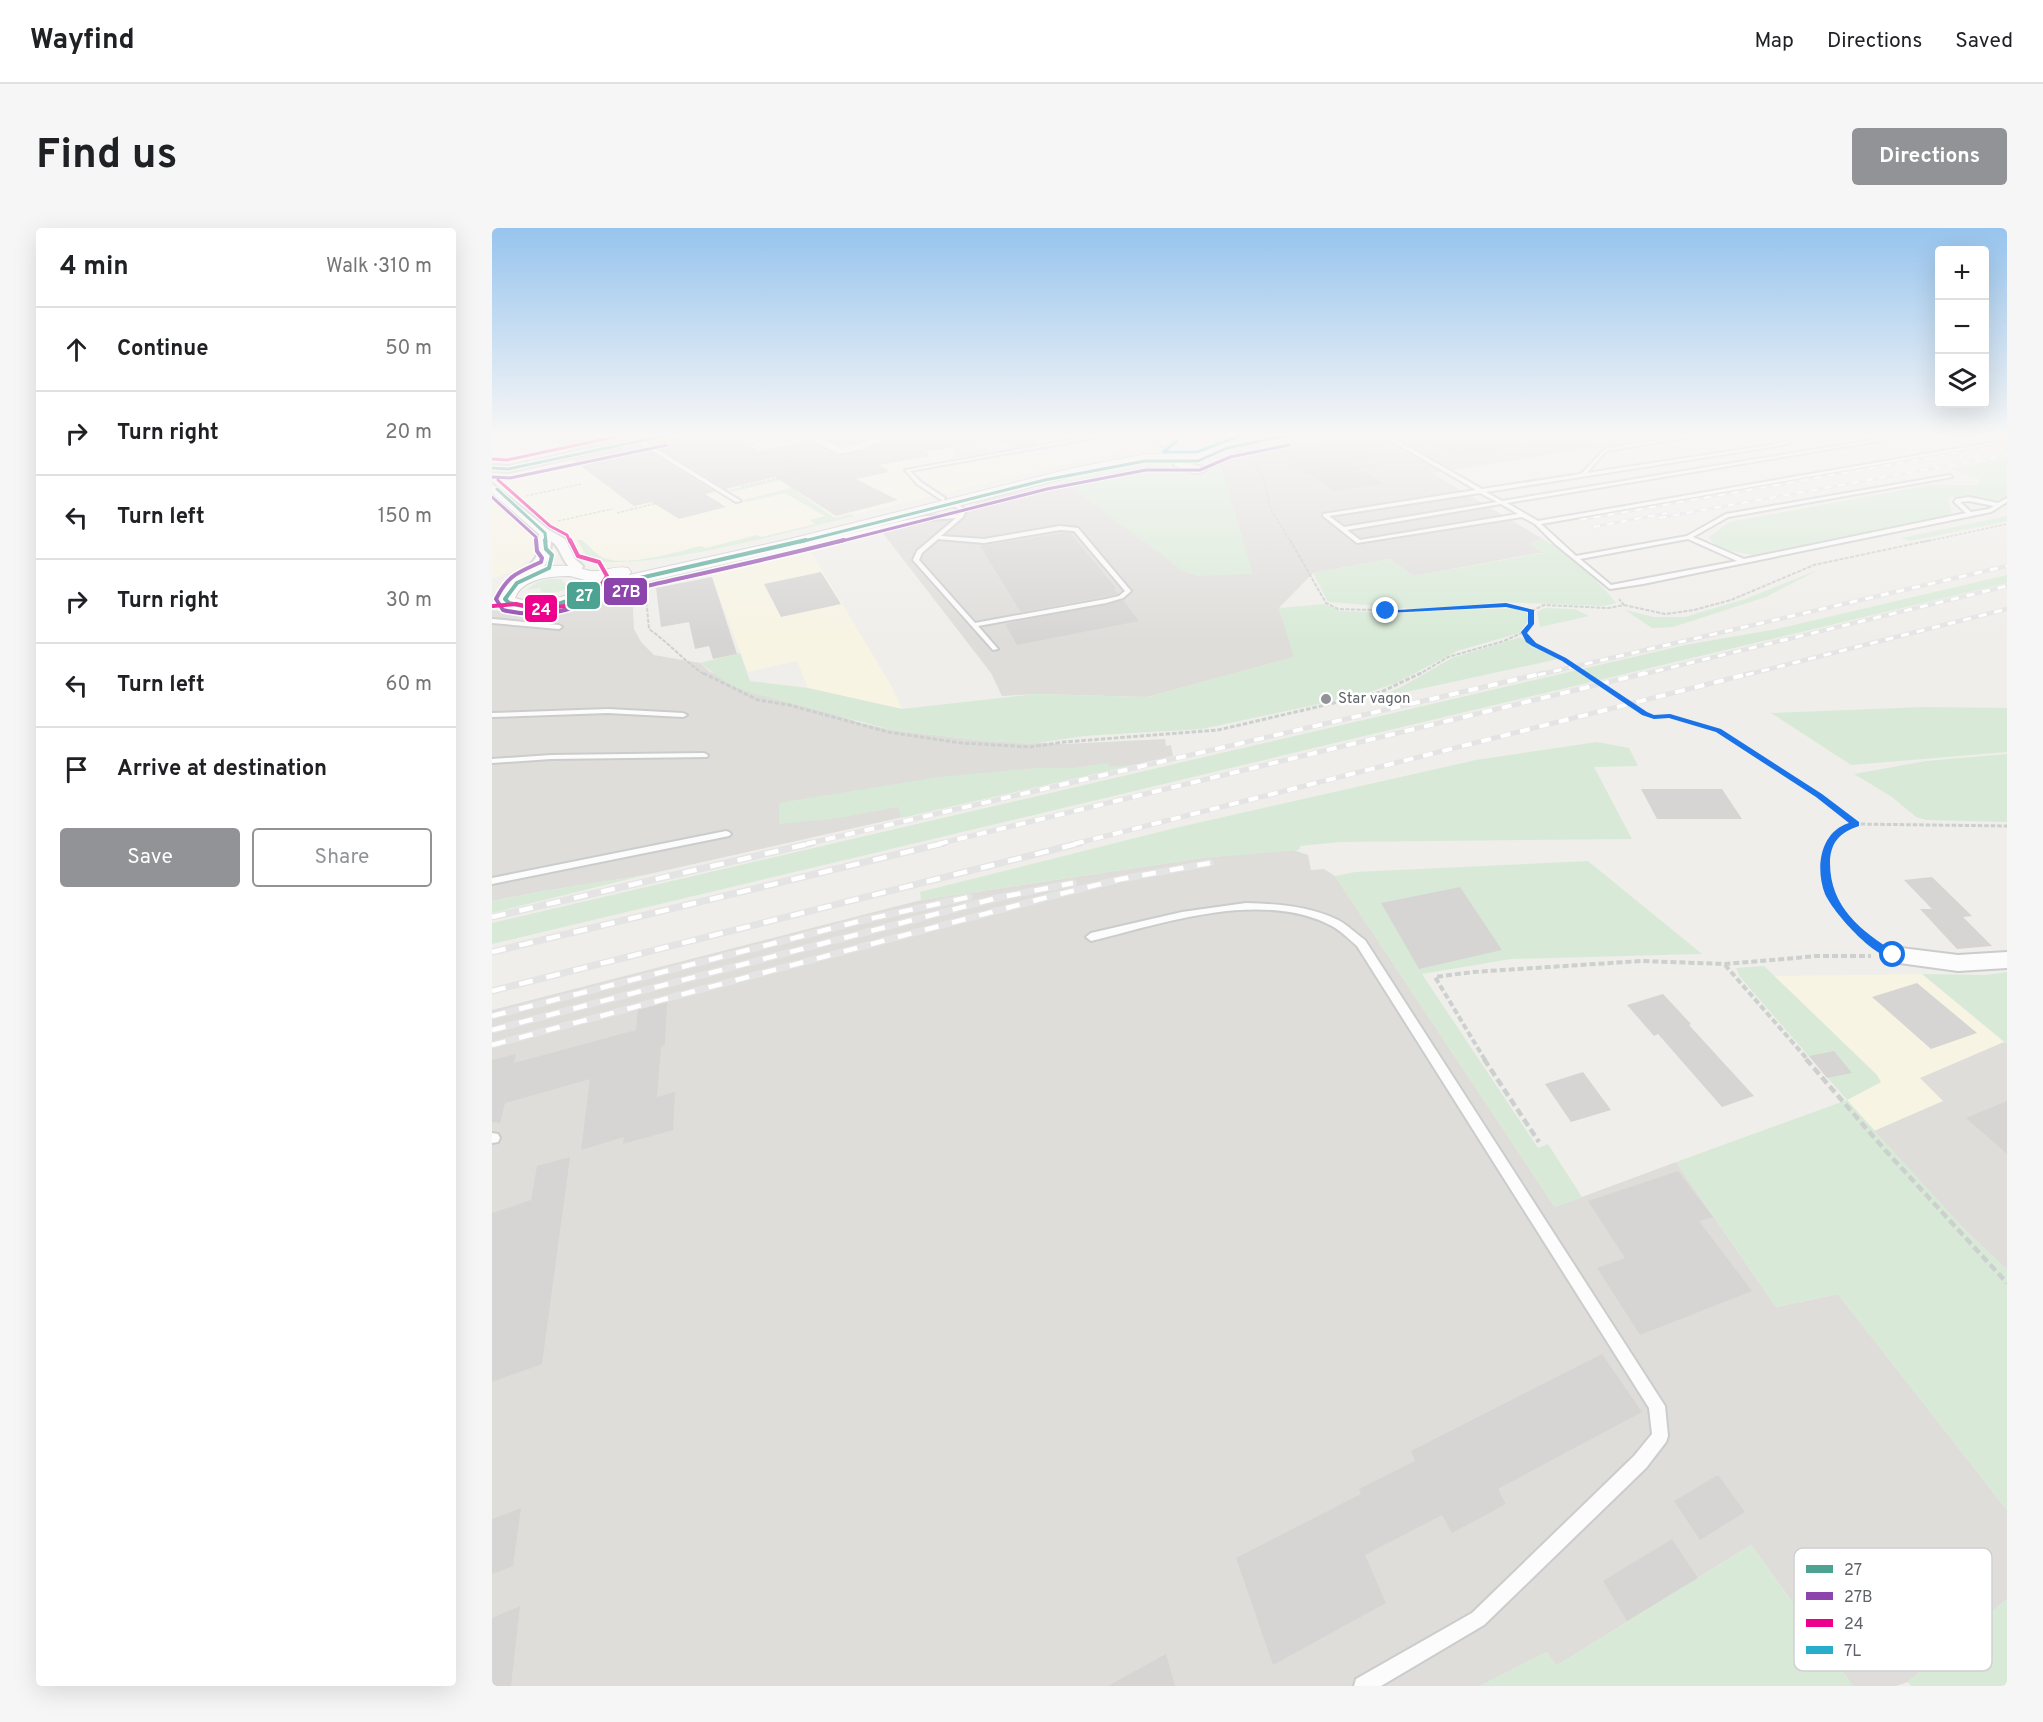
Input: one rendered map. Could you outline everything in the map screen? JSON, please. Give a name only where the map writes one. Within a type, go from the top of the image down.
[{"type":"main road","points":[[511,587],[547,600],[570,595],[595,578],[709,557],[958,504]]},
{"type":"main road","points":[[511,587],[523,606],[561,603],[618,584],[959,504]]},
{"type":"main road","points":[[511,587],[566,571],[595,578],[619,578],[726,559]]},
{"type":"main road","points":[[511,587],[577,566],[595,578]]},
{"type":"street","points":[[513,504],[541,530],[561,542],[570,561],[577,566]]},
{"type":"street","points":[[511,587],[552,555],[546,549],[541,530]]},
{"type":"street","points":[[511,587],[540,565],[546,549]]},
{"type":"street","points":[[1893,955],[1958,963],[2007,960]]},
{"type":"lane","points":[[1397,504],[1325,515],[1359,542],[1524,515]]},
{"type":"lane","points":[[1342,529],[1497,504]]},
{"type":"lane","points":[[1505,504],[1537,523],[1610,587],[1991,510],[2000,505]]},
{"type":"lane","points":[[1537,523],[1646,504]]},
{"type":"lane","points":[[1576,558],[1689,537],[1726,516],[1793,504]]},
{"type":"lane","points":[[1959,504],[1970,514]]},
{"type":"lane","points":[[1996,504],[2000,505]]},
{"type":"lane","points":[[952,506],[936,537],[919,552],[916,560],[995,649]]},
{"type":"lane","points":[[646,585],[926,518],[952,506]]},
{"type":"lane","points":[[936,537],[984,541],[1060,528],[1076,529],[1128,591],[1121,597],[1106,601],[973,625]]},
{"type":"lane","points":[[1689,537],[1743,561]]},
{"type":"lane","points":[[492,621],[559,627]]},
{"type":"lane","points":[[492,715],[608,711],[683,715]]},
{"type":"lane","points":[[492,761],[551,757],[704,755]]},
{"type":"lane","points":[[492,881],[726,834]]},
{"type":"lane","points":[[1091,937],[1221,908],[1260,905],[1286,906],[1336,923],[1361,943],[1658,1406],[1660,1436],[1640,1462],[1478,1619],[1363,1686]]},
{"type":"path","points":[[617,513],[657,504]]},
{"type":"path","points":[[1270,504],[1282,530],[1298,551],[1326,603],[1338,609],[1406,611],[1506,605],[1532,611]]},
{"type":"path","points":[[541,530],[612,509]]},
{"type":"path","points":[[646,585],[649,629],[667,642],[685,662],[710,678],[758,700],[789,705],[888,732],[961,743],[1030,747],[1064,742],[1176,735],[1247,724],[1382,692],[1448,657],[1504,641],[1524,632],[1531,624],[1532,611],[1538,606],[1608,608],[1624,605],[1665,614],[1694,610],[1731,600],[1814,565],[2007,524]]},
{"type":"path","points":[[1610,587],[1624,605]]},
{"type":"path","points":[[1524,632],[1534,645],[1554,654],[1644,714],[1654,717],[1670,716],[1719,731],[1819,795],[1856,824]]},
{"type":"path","points":[[1893,955],[1871,942],[1838,908],[1829,893],[1826,878],[1826,850],[1834,836],[1844,828],[1856,824],[2007,826]]},
{"type":"path","points":[[1539,1142],[1481,1054],[1436,977],[1473,972],[1641,961],[1725,964],[1818,956],[1893,955]]},
{"type":"path","points":[[1725,964],[1885,1150],[2007,1283]]},
{"type":"shaded area","points":[[492,504],[899,504],[730,545],[619,564],[593,560],[588,558],[584,551],[524,561],[518,569],[492,579]]},
{"type":"shaded area","points":[[975,504],[1484,504],[1541,538],[1530,544],[1544,552],[1414,576],[1389,559],[1313,573],[1279,608],[1295,657],[1147,697],[1037,694],[1002,696],[991,673],[879,528]]},
{"type":"shaded area","points":[[810,550],[892,687],[902,709],[808,688],[797,661],[748,672],[710,573],[752,566],[752,564]]},
{"type":"shaded area","points":[[629,588],[639,592],[636,595],[633,609],[634,629],[641,642],[654,655],[700,663],[710,672],[861,723],[892,730],[987,741],[1065,744],[1165,739],[1166,746],[1171,745],[1173,756],[645,875],[492,901],[492,610],[525,614],[553,611]]},
{"type":"shaded area","points":[[1290,849],[1308,855],[1311,870],[1324,869],[1335,876],[1555,1207],[1676,1162],[1776,1307],[1838,1294],[2007,1510],[2007,1599],[1992,1612],[1992,1548],[1794,1548],[1794,1604],[1751,1545],[1556,1666],[1547,1652],[1480,1686],[492,1686],[492,1010],[921,900],[1202,858]]},
{"type":"shaded area","points":[[1922,974],[2004,1042],[1921,1078],[1943,1101],[1874,1131],[1847,1100],[1880,1083],[1877,1075],[1774,976]]},
{"type":"shaded area","points":[[2004,1042],[2007,1044],[2007,1270],[1963,1228],[1874,1131],[1943,1101],[1920,1078]]},
{"type":"shaded area","points":[[1842,1671],[1921,1671],[1908,1682],[1896,1686],[1853,1686]]},
{"type":"green space","points":[[804,504],[815,504],[835,518],[851,514],[854,516],[717,549],[639,561],[609,562],[588,558],[577,540],[582,540],[600,556],[610,560],[635,560],[700,546],[706,548],[757,535],[761,537],[815,524],[810,520],[825,516]]},
{"type":"green space","points":[[1094,504],[1232,504],[1253,574],[1197,576],[1183,571]]},
{"type":"green space","points":[[1827,504],[1949,504],[1952,513],[1753,555],[1722,548],[1709,537],[1729,522]]},
{"type":"green space","points":[[2007,516],[2007,521],[1910,541],[1901,538]]},
{"type":"green space","points":[[1541,538],[1582,567],[1616,603],[1604,606],[1500,602],[1428,610],[1328,602],[1313,573],[1389,559],[1414,576],[1542,553],[1529,544]]},
{"type":"green space","points":[[1820,569],[1766,597],[1673,627],[1652,628],[1625,610],[1654,617],[1685,617],[1745,599]]},
{"type":"green space","points":[[2007,575],[2007,583],[492,944],[492,923],[1685,645],[1777,629]]},
{"type":"green space","points":[[548,579],[561,579],[564,583],[577,581],[570,587],[552,593],[542,592],[540,588],[526,590]]},
{"type":"green space","points":[[1324,604],[1341,611],[1392,613],[1516,608],[1527,613],[1529,620],[1519,633],[1457,651],[1396,683],[1361,695],[1202,729],[1084,736],[1032,744],[892,730],[745,691],[727,683],[700,663],[740,653],[750,681],[808,688],[902,709],[1037,694],[1147,697],[1294,657],[1279,608]]},
{"type":"green space","points":[[1544,608],[1575,609],[1589,616],[1540,627],[1537,612]]},
{"type":"green space","points":[[1521,637],[1532,647],[1558,659],[1374,699],[1403,686],[1452,658]]},
{"type":"green space","points":[[1924,707],[2007,708],[2007,752],[1851,765],[1771,713]]},
{"type":"green space","points":[[1597,742],[1629,748],[1638,766],[1594,767],[1632,839],[1340,842],[1300,846],[1299,850],[1202,858],[921,900],[920,892],[1175,828],[1476,760]]},
{"type":"green space","points":[[2007,754],[2007,822],[1926,820],[1916,817],[1892,797],[1854,774],[1926,761]]},
{"type":"green space","points":[[1107,763],[1110,767],[1133,765],[901,818],[898,807],[838,818],[779,824],[779,803],[939,777],[1037,768],[1074,768]]},
{"type":"green space","points":[[1588,861],[1702,954],[1511,959],[1422,974],[1538,1148],[1548,1144],[1582,1197],[1555,1207],[1335,876],[1355,872]]},
{"type":"green space","points":[[645,875],[492,913],[492,901]]},
{"type":"green space","points":[[1764,966],[1877,1075],[1881,1082],[1847,1100],[1740,977],[1736,968]]},
{"type":"green space","points":[[2007,972],[2007,1044],[1922,974],[1986,975]]},
{"type":"green space","points":[[1847,1100],[1963,1228],[2007,1270],[2007,1510],[1838,1294],[1776,1307],[1676,1162]]},
{"type":"green space","points":[[1751,1545],[1794,1604],[1794,1671],[1842,1671],[1853,1686],[1480,1686],[1547,1652],[1556,1666]]},
{"type":"green space","points":[[2007,1599],[2007,1686],[1911,1686],[1908,1682],[1921,1671],[1992,1671],[1992,1612]]},
{"type":"building","points":[[655,504],[721,504],[726,507],[679,519]]},
{"type":"building","points":[[817,504],[882,504],[836,516]]},
{"type":"building","points":[[1070,533],[1116,588],[1114,589],[1118,594],[1021,612],[980,546]]},
{"type":"building","points":[[821,572],[841,604],[781,617],[764,584]]},
{"type":"building","points":[[712,577],[737,654],[713,659],[709,646],[695,649],[689,622],[661,627],[656,588]]},
{"type":"building","points":[[1123,600],[1139,621],[1017,645],[1005,624]]},
{"type":"building","points":[[1641,789],[1722,789],[1742,819],[1657,819]]},
{"type":"building","points":[[1932,877],[1972,916],[1963,917],[1992,946],[1957,949],[1920,909],[1932,909],[1904,880]]},
{"type":"building","points":[[1460,887],[1502,950],[1419,969],[1381,903]]},
{"type":"building","points":[[1917,983],[1977,1033],[1931,1049],[1872,997]]},
{"type":"building","points":[[1663,994],[1754,1096],[1722,1107],[1658,1034],[1654,1036],[1627,1005]]},
{"type":"building","points":[[667,1002],[665,1045],[661,1046],[657,1097],[675,1092],[673,1130],[623,1144],[624,1137],[581,1150],[590,1079],[505,1103],[500,1123],[492,1122],[492,1060],[516,1054],[514,1063],[636,1030],[638,1009]]},
{"type":"building","points":[[1834,1051],[1852,1073],[1827,1078],[1809,1056]]},
{"type":"building","points":[[1583,1072],[1611,1110],[1571,1122],[1545,1084]]},
{"type":"building","points":[[2007,1101],[2007,1154],[1966,1118]]},
{"type":"building","points":[[570,1157],[542,1364],[492,1382],[492,1213],[531,1200],[537,1166]]},
{"type":"building","points":[[1678,1171],[1713,1217],[1699,1221],[1752,1291],[1640,1335],[1597,1268],[1625,1258],[1588,1201]]},
{"type":"building","points":[[1602,1354],[1642,1412],[1498,1489],[1506,1504],[1452,1533],[1442,1515],[1365,1555],[1386,1603],[1273,1665],[1236,1558],[1361,1494],[1359,1489],[1415,1461],[1411,1451]]},
{"type":"building","points":[[1718,1475],[1745,1512],[1700,1540],[1674,1501]]},
{"type":"building","points":[[521,1508],[513,1566],[492,1574],[492,1519]]},
{"type":"building","points":[[1672,1539],[1698,1578],[1627,1621],[1603,1581]]},
{"type":"building","points":[[520,1606],[511,1686],[492,1686],[492,1618]]},
{"type":"building","points":[[1166,1654],[1175,1686],[1108,1686]]},
{"type":"railway","points":[[1580,520],[1670,504]]},
{"type":"railway","points":[[1659,518],[1736,504]]},
{"type":"railway","points":[[1593,527],[1667,513]]},
{"type":"railway","points":[[1538,675],[2007,566]]},
{"type":"railway","points":[[1640,675],[2007,586]]},
{"type":"railway","points":[[1746,675],[2007,609]]},
{"type":"railway","points":[[806,844],[1544,673]]},
{"type":"railway","points":[[938,844],[1646,673]]},
{"type":"railway","points":[[1074,844],[1752,673]]},
{"type":"railway","points":[[492,917],[812,843]]},
{"type":"railway","points":[[492,952],[944,843]]},
{"type":"railway","points":[[492,991],[1080,843]]},
{"type":"railway","points":[[492,1045],[1052,896],[1121,879],[1210,863]]},
{"type":"railway","points":[[492,1030],[997,898],[1073,883]]},
{"type":"railway","points":[[492,1016],[864,920],[969,897]]},
{"type":"transit line","name":"27B","points":[[500,504],[536,537],[537,551],[542,558],[541,562],[512,575],[504,582],[496,599],[503,610],[523,615],[563,612],[629,590],[793,553],[987,504]]},
{"type":"transit line","name":"27","points":[[513,504],[545,533],[546,549],[552,555],[549,568],[523,579],[508,592],[505,599],[509,603],[523,606],[561,603],[627,581],[791,544],[950,504]]},
{"type":"transit line","name":"24","points":[[493,606],[516,604],[539,609],[565,606],[595,594],[607,576],[599,562],[578,556],[567,535],[550,526],[525,504]]},
{"type":"place","name":"Star vagon","points":[[1326,699]]},
{"type":"route","points":[[1386,611],[1506,605],[1532,611],[1531,624],[1524,632],[1534,645],[1564,660],[1644,714],[1654,717],[1670,716],[1703,724],[1719,731],[1819,795],[1856,824],[1844,828],[1829,842],[1825,862],[1829,893],[1838,908],[1871,942],[1893,955]]}]
